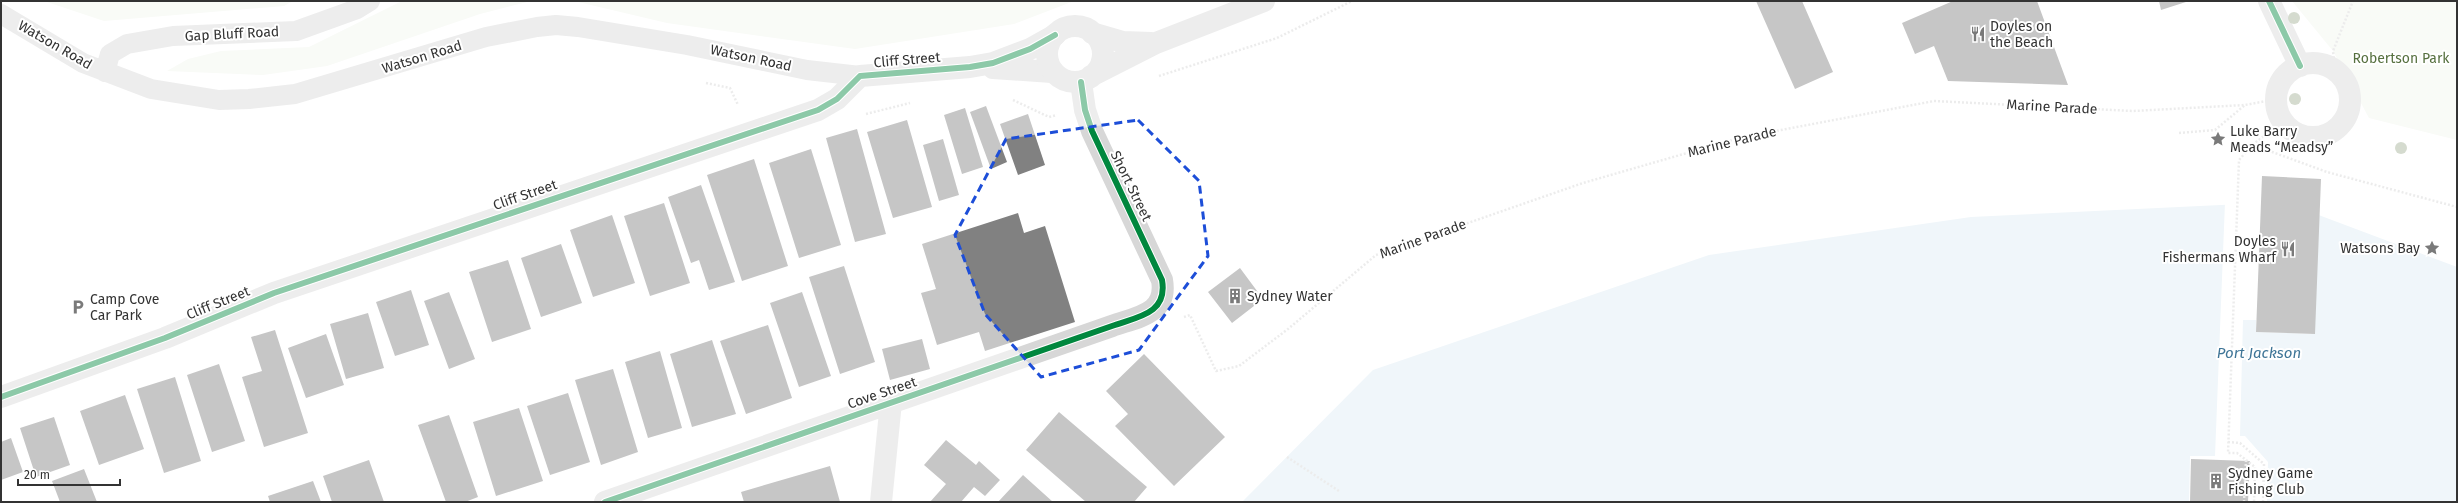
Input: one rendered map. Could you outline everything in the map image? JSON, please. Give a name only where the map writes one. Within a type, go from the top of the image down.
[{"type":"street","points":[[1156,43],[1138,44],[1123,42],[1092,33],[1076,26],[1063,29],[1055,35],[1050,43],[1047,56],[1052,72],[1065,81],[1086,79],[1156,43],[1264,1]]},
{"type":"street","points":[[2269,1],[2300,66]]},
{"type":"street","points":[[1086,79],[1100,67],[1102,52],[1098,39],[1092,33]]},
{"type":"street","name":"Cliff Street","points":[[970,67],[1011,57],[1030,50],[1055,35]]},
{"type":"street","points":[[2318,64],[2335,70],[2344,80],[2350,99],[2349,109],[2338,127],[2320,136],[2310,137],[2294,131],[2284,121],[2278,110],[2278,92],[2286,76],[2300,66],[2318,64]]},
{"type":"street","name":"Cliff Street","points":[[1,397],[165,338],[274,293],[818,110],[837,99],[860,76],[970,67],[1052,72]]},
{"type":"street","name":"Short Street","points":[[1086,79],[1084,104],[1092,131],[1162,280],[1162,298]]},
{"type":"street","name":"Cove Street","points":[[605,502],[1140,316],[1158,306],[1162,298]]},
{"type":"street","points":[[881,502],[891,402]]},
{"type":"lane","name":"Gap Bluff Road","points":[[104,72],[110,54],[127,44],[173,36],[296,31],[357,9],[370,1]]},
{"type":"lane","name":"Watson Road","points":[[1,14],[83,63],[104,72],[150,89],[185,96],[219,100],[274,97],[320,88],[505,32],[556,25],[608,31],[807,70],[860,76]]},
{"type":"path","points":[[1156,77],[1277,38],[1352,1]]},
{"type":"path","points":[[2335,70],[2333,51],[2353,1]]},
{"type":"path","points":[[706,83],[730,88],[739,107]]},
{"type":"path","points":[[1007,97],[1049,117],[1072,111],[1084,104]]},
{"type":"path","points":[[860,116],[913,102]]},
{"type":"path","points":[[2179,133],[2215,130],[2245,105]]},
{"type":"path","points":[[2254,502],[2255,467],[2237,453],[2228,453],[2239,160],[2252,145],[2284,121]]},
{"type":"path","points":[[2252,145],[2327,172],[2457,207]]},
{"type":"path","points":[[2228,442],[2240,443],[2264,464],[2263,502]]},
{"type":"path","points":[[1288,456],[1339,491]]},
{"type":"path","points":[[2244,502],[2246,460]]},
{"type":"highlighted area","points":[[1138,120],[1199,181],[1208,256],[1139,350],[1041,377],[985,314],[955,235],[1006,139]]},
{"type":"green space","points":[[44,1],[293,1],[284,6],[104,21]]},
{"type":"green space","points":[[402,1],[531,1],[480,14],[327,66],[263,75],[167,71],[188,59],[221,51],[309,47]]},
{"type":"green space","points":[[574,1],[1074,1],[1014,24],[855,49],[667,23]]},
{"type":"green space","name":"Robertson Park","points":[[2292,1],[2457,1],[2457,140],[2369,118],[2333,51]]},
{"type":"water","name":"Port Jackson","points":[[2284,202],[2457,267],[2457,502],[1242,502],[1373,370],[1709,255],[1971,217]]},
{"type":"pier","points":[[2284,200],[2315,319],[2315,334],[2256,332],[2256,320],[2243,320],[2240,436],[2245,436],[2268,462],[2267,502],[2189,502],[2190,456],[2215,456],[2225,202]]},
{"type":"building","points":[[1756,1],[1802,1],[1833,72],[1795,89]]},
{"type":"building","name":"Doyles on the Beach","points":[[1953,1],[2037,1],[2068,85],[1948,81],[1934,46],[1915,54],[1902,23]]},
{"type":"building","points":[[2159,1],[2189,1],[2161,10]]},
{"type":"building","points":[[986,106],[1007,162],[991,169],[970,112]]},
{"type":"building","points":[[965,108],[983,167],[962,174],[944,115]]},
{"type":"building","points":[[1028,114],[1045,165],[1018,175],[1000,124]]},
{"type":"building","points":[[907,120],[932,207],[893,218],[867,132]]},
{"type":"building","points":[[857,129],[886,234],[855,242],[826,138]]},
{"type":"building","points":[[943,139],[959,195],[939,201],[923,145]]},
{"type":"building","points":[[811,149],[841,245],[799,258],[769,163]]},
{"type":"building","points":[[754,159],[788,266],[742,281],[707,175]]},
{"type":"building","name":"Doyles Fishermans Wharf","points":[[2262,176],[2321,179],[2315,334],[2256,332]]},
{"type":"building","points":[[701,185],[735,282],[709,290],[699,260],[691,263],[668,197]]},
{"type":"building","points":[[664,203],[690,283],[650,296],[624,216]]},
{"type":"building","points":[[1018,213],[1024,233],[1045,226],[1075,322],[985,351],[979,332],[937,345],[921,293],[936,289],[922,244]]},
{"type":"building","points":[[612,215],[635,283],[593,297],[570,230]]},
{"type":"building","points":[[561,244],[582,303],[541,317],[521,258]]},
{"type":"building","points":[[508,260],[531,329],[492,342],[469,272]]},
{"type":"building","points":[[844,266],[875,362],[840,374],[809,277]]},
{"type":"building","name":"Sydney Water","points":[[1240,268],[1263,299],[1232,323],[1208,292]]},
{"type":"building","points":[[411,290],[429,345],[395,356],[376,302]]},
{"type":"building","points":[[449,292],[475,359],[449,369],[424,301]]},
{"type":"building","points":[[802,292],[831,376],[799,387],[770,303]]},
{"type":"building","points":[[368,313],[384,368],[346,379],[330,324]]},
{"type":"building","points":[[768,325],[792,398],[746,414],[720,341]]},
{"type":"building","points":[[275,330],[308,433],[264,447],[242,377],[262,371],[251,337]]},
{"type":"building","points":[[326,334],[344,385],[306,398],[288,348]]},
{"type":"building","points":[[922,339],[930,369],[890,380],[882,349]]},
{"type":"building","points":[[712,340],[736,414],[692,427],[670,354]]},
{"type":"building","points":[[660,351],[682,428],[648,438],[625,362]]},
{"type":"building","points":[[1144,354],[1225,437],[1174,486],[1115,426],[1128,414],[1106,391]]},
{"type":"building","points":[[219,364],[245,441],[212,452],[187,375]]},
{"type":"building","points":[[613,369],[638,452],[601,465],[575,380]]},
{"type":"building","points":[[175,377],[201,461],[164,473],[137,389]]},
{"type":"building","points":[[568,393],[590,462],[550,475],[527,406]]},
{"type":"building","points":[[125,395],[144,449],[99,465],[80,411]]},
{"type":"building","points":[[519,408],[543,481],[496,496],[473,422]]},
{"type":"building","points":[[1059,412],[1147,487],[1134,502],[1086,502],[1026,450]]},
{"type":"building","points":[[449,415],[478,497],[465,502],[446,502],[418,425]]},
{"type":"building","points":[[54,417],[70,465],[36,477],[20,428]]},
{"type":"building","points":[[11,438],[23,472],[1,480],[1,442]]},
{"type":"building","points":[[946,440],[976,465],[979,461],[1000,480],[985,496],[974,487],[961,502],[930,502],[946,484],[924,465]]},
{"type":"building","name":"Sydney Game Fishing Club","points":[[2191,459],[2250,461],[2248,502],[2190,502]]},
{"type":"building","points":[[369,460],[384,502],[332,502],[323,476]]},
{"type":"building","points":[[830,466],[840,502],[744,502],[741,492]]},
{"type":"building","points":[[84,469],[97,502],[60,502],[52,481]]},
{"type":"building","points":[[1023,475],[1053,502],[998,502]]},
{"type":"building","points":[[313,481],[321,502],[270,502],[268,496]]},
{"type":"cycle path","points":[[2269,1],[2300,66]]},
{"type":"cycle path","points":[[1,397],[165,338],[274,293],[818,110],[837,99],[860,76],[970,67],[993,63],[1030,49],[1055,35]]},
{"type":"cycle path","points":[[605,502],[1131,320],[1149,312],[1155,307],[1160,300],[1163,291],[1162,280],[1092,131],[1085,110],[1081,82]]},
{"type":"place","name":"Doyles on the Beach","points":[[1978,34]]},
{"type":"place","name":"Luke Barry Meads “Meadsy”","points":[[2218,139]]},
{"type":"place","name":"Watsons Bay","points":[[2432,248]]},
{"type":"place","name":"Doyles Fishermans Wharf","points":[[2288,249]]},
{"type":"place","name":"Sydney Water","points":[[1235,296]]},
{"type":"place","name":"Camp Cove Car Park","points":[[78,307]]},
{"type":"place","name":"Sydney Game Fishing Club","points":[[2216,481]]}]
